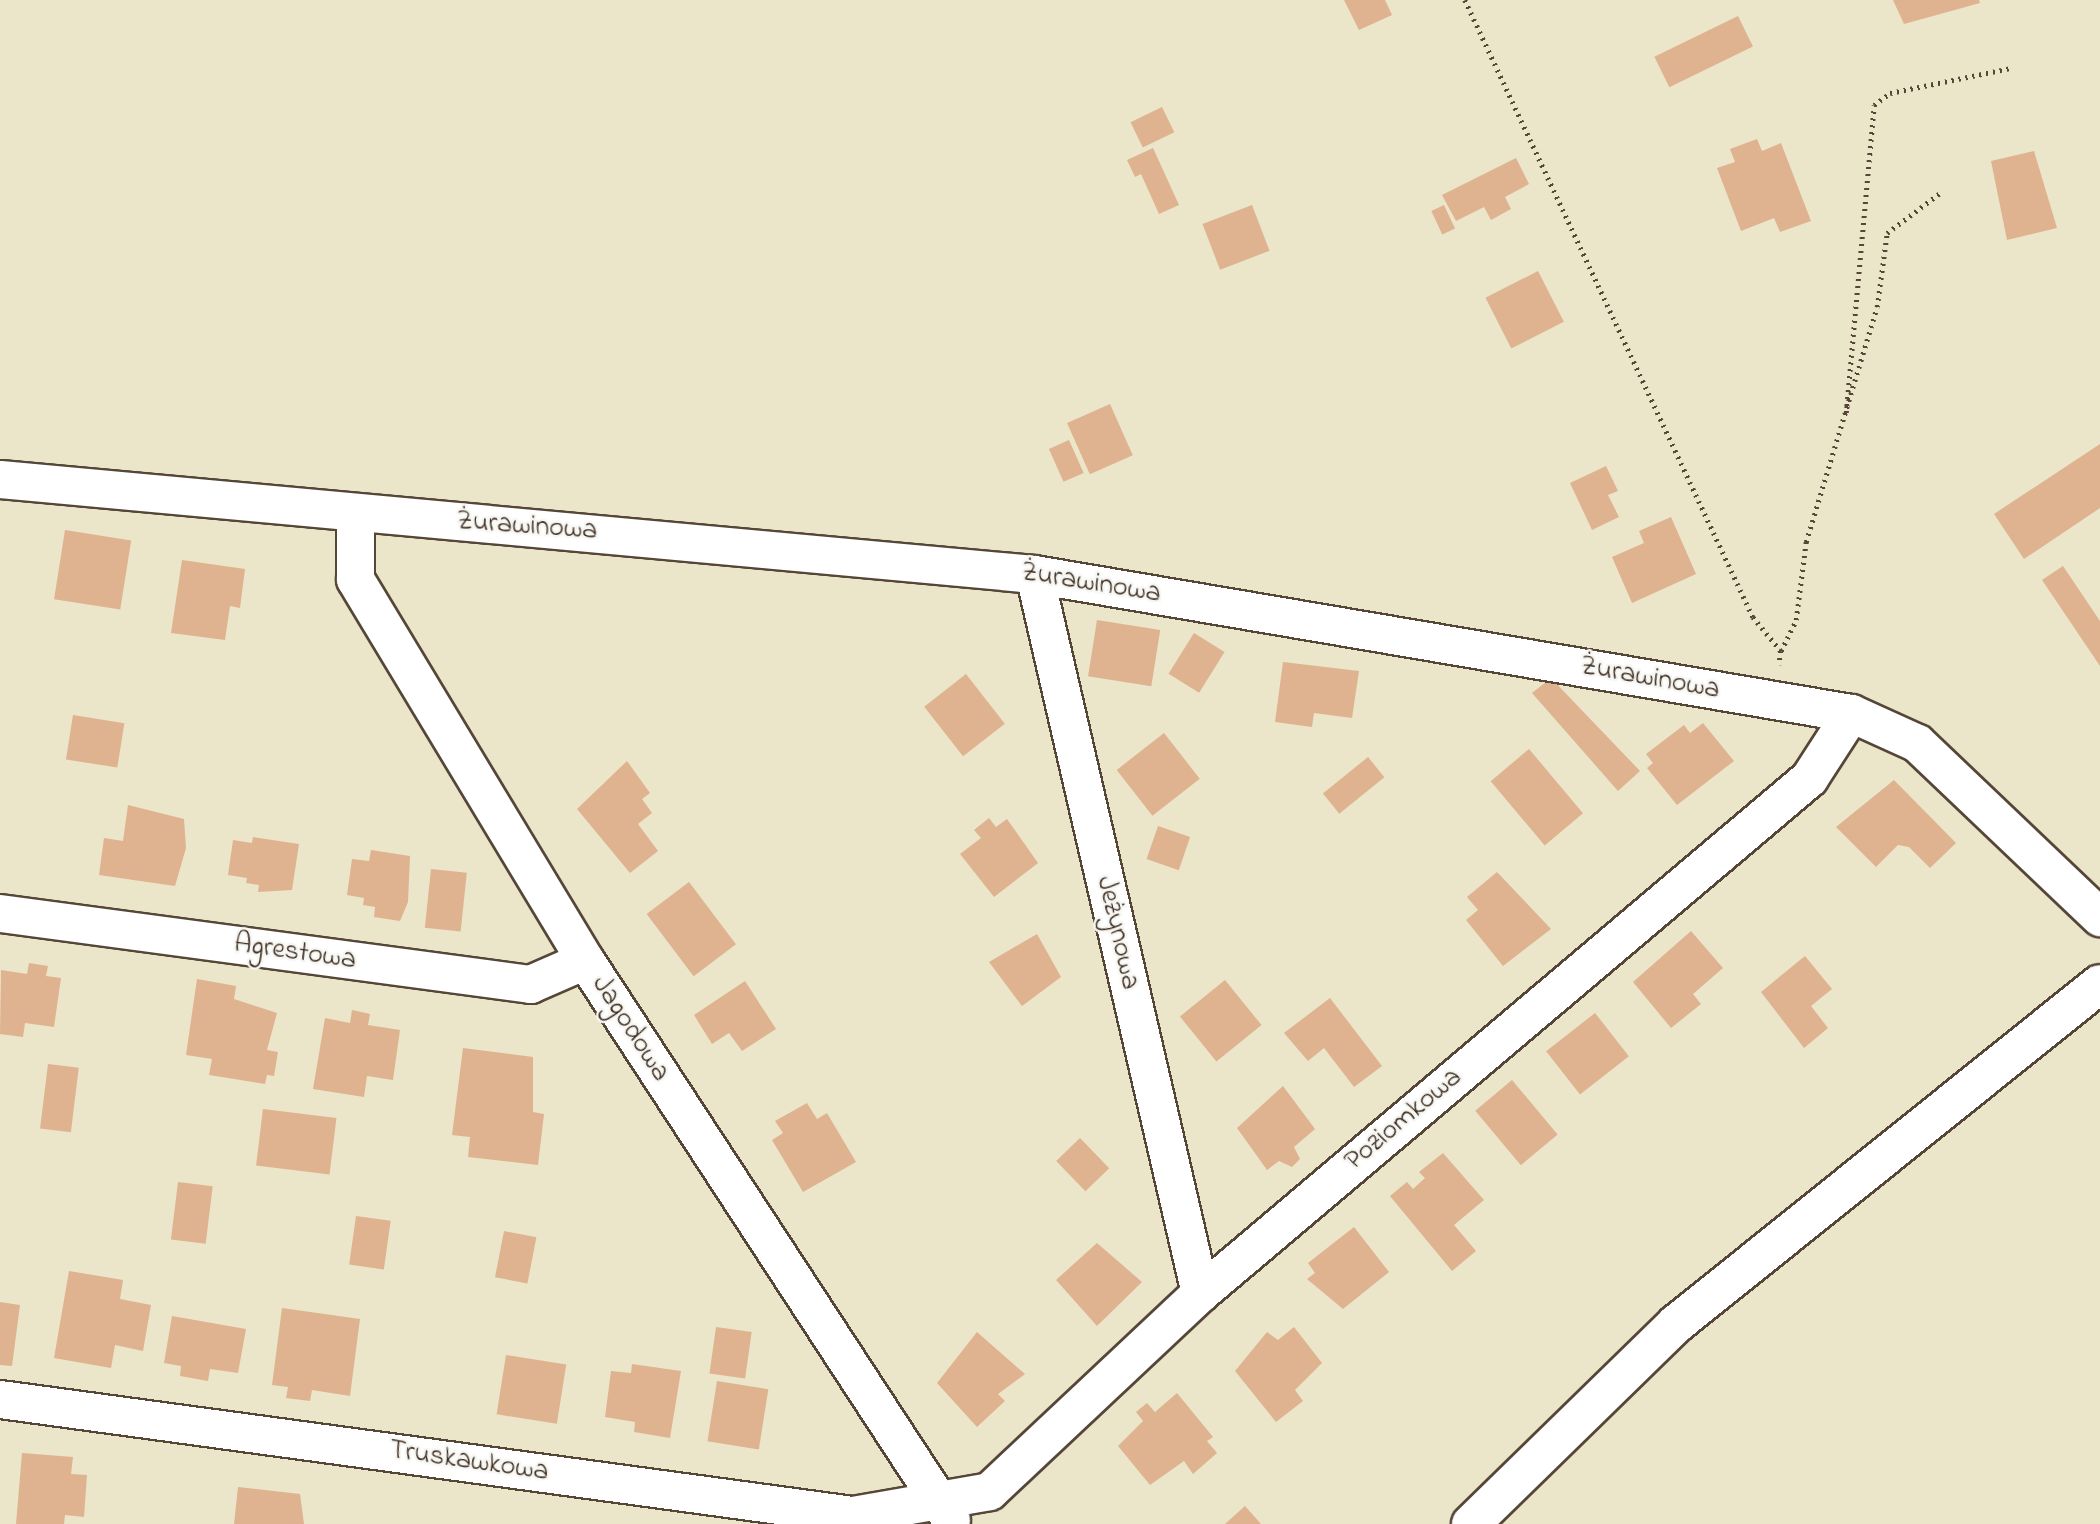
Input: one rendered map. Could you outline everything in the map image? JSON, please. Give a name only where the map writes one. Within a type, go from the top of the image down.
[{"type":"main road","points":[[1471,1524],[1676,1324],[2100,984]]},
{"type":"street","name":"Żurawinowa","points":[[0,479],[355,515],[882,555],[1034,574],[1851,713],[1916,743],[2100,917]]},
{"type":"street","name":"Jagodowa","points":[[355,515],[355,579],[585,960],[946,1514]]},
{"type":"street","name":"Jeżynowa","points":[[1034,574],[1200,1293]]},
{"type":"street","name":"Poziomkowa","points":[[946,1514],[989,1490],[1200,1293],[1809,778],[1851,713]]},
{"type":"street","name":"Agrestowa","points":[[0,913],[530,984],[585,960]]},
{"type":"street","name":"Truskawkowa","points":[[0,1399],[852,1514],[946,1514]]},
{"type":"path","points":[[1465,0],[1753,617],[1781,651]]},
{"type":"path","points":[[1845,428],[1874,105],[1890,93],[2011,68]]},
{"type":"path","points":[[1776,701],[1781,651],[1796,620],[1806,542],[1845,428],[1877,307],[1887,233],[1940,192]]},
{"type":"building","points":[[1344,0],[1385,0],[1392,15],[1359,30]]},
{"type":"building","points":[[1893,0],[1979,0],[1980,3],[1904,24]]},
{"type":"building","points":[[1738,16],[1753,47],[1669,87],[1654,57]]},
{"type":"building","points":[[1162,107],[1174,132],[1143,148],[1131,122]]},
{"type":"building","points":[[1757,139],[1762,151],[1781,143],[1811,221],[1780,232],[1774,218],[1741,231],[1717,168],[1735,162],[1730,149]]},
{"type":"building","points":[[1153,148],[1179,205],[1159,214],[1141,174],[1135,177],[1127,160]]},
{"type":"building","points":[[2034,151],[2057,228],[2007,240],[1991,161]]},
{"type":"building","points":[[1516,158],[1529,184],[1505,197],[1511,209],[1491,220],[1484,207],[1456,221],[1442,195]]},
{"type":"building","points":[[1252,205],[1270,251],[1220,270],[1203,224]]},
{"type":"building","points":[[1444,205],[1455,229],[1442,234],[1431,211]]},
{"type":"building","points":[[1538,271],[1564,322],[1511,349],[1485,298]]},
{"type":"building","points":[[1110,404],[1133,455],[1090,474],[1067,423]]},
{"type":"building","points":[[1069,440],[1084,473],[1064,482],[1049,449]]},
{"type":"building","points":[[2100,444],[2100,508],[2024,559],[1994,514]]},
{"type":"building","points":[[1606,466],[1618,491],[1608,495],[1619,517],[1592,530],[1570,483]]},
{"type":"building","points":[[1671,517],[1696,574],[1632,603],[1612,557],[1644,543],[1639,531]]},
{"type":"building","points":[[65,530],[131,540],[120,610],[54,599]]},
{"type":"building","points":[[182,560],[245,569],[240,608],[230,606],[225,640],[171,633]]},
{"type":"building","points":[[2063,566],[2100,621],[2100,666],[2042,580]]},
{"type":"building","points":[[1097,620],[1160,630],[1151,686],[1088,676]]},
{"type":"building","points":[[1194,633],[1225,652],[1199,693],[1169,674]]},
{"type":"building","points":[[1283,662],[1359,671],[1352,718],[1314,713],[1312,727],[1275,722]]},
{"type":"building","points":[[966,674],[1005,724],[963,756],[924,707]]},
{"type":"building","points":[[1551,678],[1640,771],[1618,791],[1532,693]]},
{"type":"building","points":[[73,715],[124,723],[117,768],[66,759]]},
{"type":"building","points":[[1703,723],[1734,761],[1677,805],[1647,768],[1653,763],[1646,754],[1684,725],[1690,733]]},
{"type":"building","points":[[1164,733],[1200,779],[1152,816],[1117,770]]},
{"type":"building","points":[[1529,749],[1583,813],[1545,845],[1491,781]]},
{"type":"building","points":[[1368,757],[1384,777],[1339,814],[1323,794]]},
{"type":"building","points":[[627,761],[650,793],[642,799],[652,813],[638,824],[658,851],[630,873],[577,809]]},
{"type":"building","points":[[1894,780],[1956,843],[1930,868],[1909,847],[1898,845],[1876,867],[1836,827]]},
{"type":"building","points":[[128,805],[184,819],[186,848],[175,886],[99,875],[104,838],[123,841]]},
{"type":"building","points":[[989,818],[996,827],[1007,819],[1038,863],[994,897],[960,854],[981,838],[974,830]]},
{"type":"building","points":[[1158,826],[1190,837],[1179,870],[1147,859]]},
{"type":"building","points":[[253,837],[299,844],[292,890],[258,892],[259,885],[246,883],[247,878],[228,875],[233,840],[252,843]]},
{"type":"building","points":[[371,850],[410,856],[408,902],[400,921],[374,917],[375,907],[363,905],[364,898],[347,895],[352,859],[369,861]]},
{"type":"building","points":[[431,869],[467,873],[461,931],[425,928]]},
{"type":"building","points":[[1497,872],[1551,929],[1503,966],[1466,920],[1478,910],[1467,897]]},
{"type":"building","points":[[689,882],[736,944],[694,976],[647,914]]},
{"type":"building","points":[[1691,931],[1723,968],[1693,994],[1701,1004],[1671,1028],[1633,982]]},
{"type":"building","points":[[1037,934],[1061,977],[1022,1006],[989,962]]},
{"type":"building","points":[[1805,956],[1832,989],[1811,1006],[1828,1028],[1804,1048],[1761,992]]},
{"type":"building","points":[[29,963],[48,966],[46,976],[61,978],[54,1027],[25,1023],[23,1037],[0,1034],[1,970],[27,974]]},
{"type":"building","points":[[197,979],[236,986],[234,999],[277,1013],[267,1050],[278,1052],[274,1076],[267,1075],[265,1084],[209,1075],[212,1059],[186,1055]]},
{"type":"building","points":[[1225,980],[1262,1025],[1216,1062],[1180,1017]]},
{"type":"building","points":[[745,981],[776,1029],[742,1051],[729,1033],[712,1044],[694,1015]]},
{"type":"building","points":[[1330,998],[1382,1066],[1354,1087],[1324,1048],[1308,1061],[1284,1033]]},
{"type":"building","points":[[352,1010],[370,1014],[368,1025],[400,1030],[393,1080],[367,1076],[364,1097],[313,1089],[325,1018],[350,1023]]},
{"type":"building","points":[[1595,1013],[1629,1056],[1580,1095],[1546,1051]]},
{"type":"building","points":[[463,1048],[533,1057],[533,1112],[544,1114],[538,1165],[468,1157],[470,1137],[452,1135]]},
{"type":"building","points":[[48,1064],[79,1068],[71,1132],[40,1129]]},
{"type":"building","points":[[1512,1080],[1558,1134],[1521,1165],[1475,1111]]},
{"type":"building","points":[[1283,1086],[1315,1129],[1294,1147],[1300,1159],[1292,1167],[1279,1161],[1267,1170],[1237,1128]]},
{"type":"building","points":[[807,1103],[817,1119],[827,1113],[856,1162],[803,1192],[772,1140],[783,1133],[775,1121]]},
{"type":"building","points":[[263,1109],[336,1118],[330,1175],[256,1166]]},
{"type":"building","points":[[1080,1138],[1109,1168],[1085,1191],[1056,1161]]},
{"type":"building","points":[[1443,1153],[1484,1200],[1454,1225],[1476,1251],[1452,1271],[1390,1196],[1407,1182],[1413,1189],[1425,1178],[1419,1172]]},
{"type":"building","points":[[178,1182],[213,1186],[206,1244],[171,1240]]},
{"type":"building","points":[[356,1216],[391,1221],[384,1269],[349,1265]]},
{"type":"building","points":[[1354,1227],[1389,1272],[1343,1309],[1307,1279],[1315,1273],[1308,1263]]},
{"type":"building","points":[[504,1231],[536,1237],[527,1283],[495,1277]]},
{"type":"building","points":[[1097,1243],[1142,1282],[1097,1326],[1056,1280]]},
{"type":"building","points":[[69,1271],[123,1280],[120,1299],[151,1305],[143,1351],[115,1345],[111,1368],[54,1358]]},
{"type":"building","points":[[0,1302],[20,1305],[12,1366],[0,1365]]},
{"type":"building","points":[[282,1308],[360,1319],[350,1396],[312,1390],[310,1401],[286,1398],[288,1387],[272,1385]]},
{"type":"building","points":[[172,1316],[246,1329],[238,1373],[210,1369],[208,1381],[180,1376],[181,1366],[164,1363]]},
{"type":"building","points":[[716,1327],[752,1332],[745,1379],[709,1374]]},
{"type":"building","points":[[1294,1327],[1322,1363],[1295,1390],[1303,1401],[1276,1422],[1235,1371],[1267,1332],[1278,1340]]},
{"type":"building","points":[[977,1332],[1025,1374],[998,1394],[1005,1401],[977,1427],[937,1383]]},
{"type":"building","points":[[506,1355],[566,1365],[557,1424],[497,1414]]},
{"type":"building","points":[[632,1364],[681,1371],[670,1438],[634,1432],[635,1422],[605,1417],[611,1371],[631,1373]]},
{"type":"building","points":[[717,1381],[768,1389],[759,1449],[707,1441]]},
{"type":"building","points":[[1177,1393],[1213,1437],[1207,1441],[1217,1453],[1193,1474],[1184,1461],[1150,1485],[1118,1446],[1143,1421],[1136,1412],[1147,1403],[1155,1412]]},
{"type":"building","points":[[22,1453],[73,1457],[71,1474],[87,1475],[84,1517],[65,1515],[64,1524],[16,1524]]},
{"type":"building","points":[[238,1487],[300,1494],[304,1524],[234,1524]]},
{"type":"building","points":[[1245,1506],[1261,1524],[1225,1524]]}]
